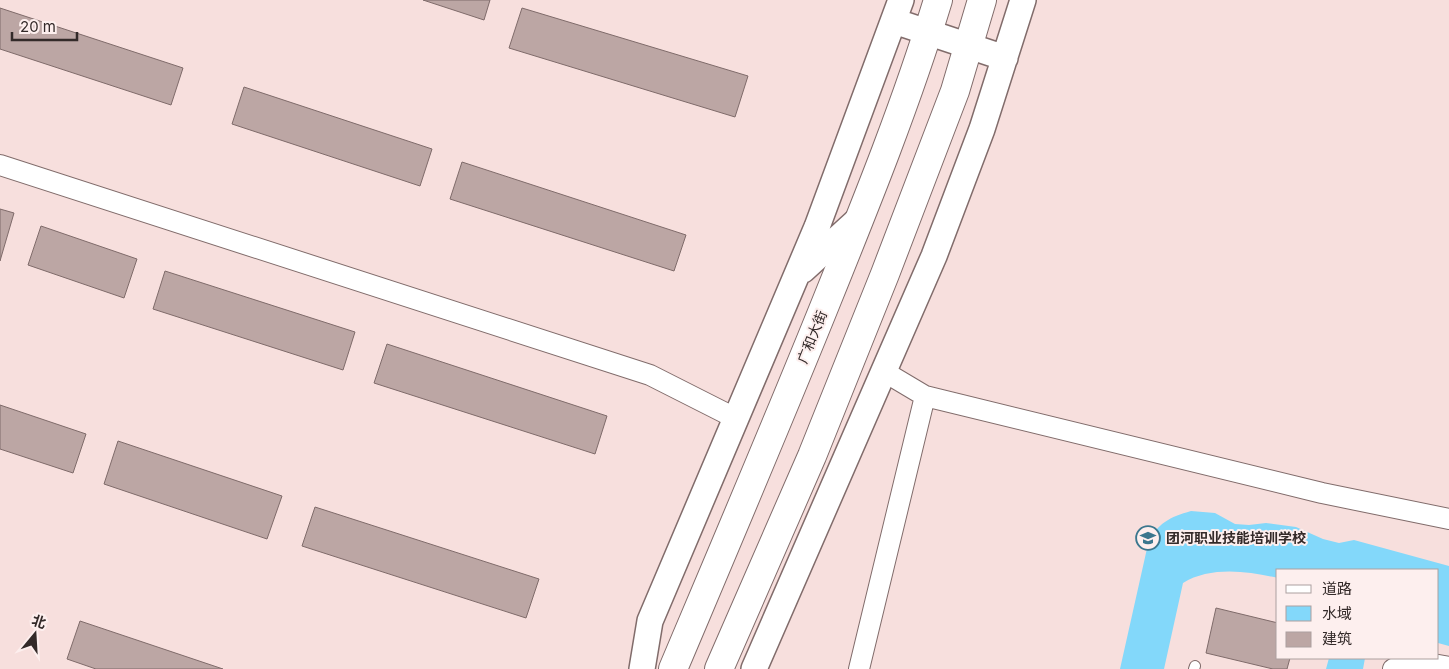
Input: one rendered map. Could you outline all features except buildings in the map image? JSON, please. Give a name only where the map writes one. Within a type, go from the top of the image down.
[{"type":"main road","name":"广和大街","points":[[672,669],[772,436],[860,218],[914,78],[938,0]]},
{"type":"main road","points":[[719,669],[812,456],[886,274],[955,91],[982,0]]},
{"type":"street","points":[[754,669],[934,256],[982,129],[1023,0]]},
{"type":"street","points":[[642,669],[650,621],[797,275],[898,11],[928,33],[1005,58]]},
{"type":"street","points":[[0,165],[650,375],[737,419]]},
{"type":"street","points":[[797,275],[860,218]]},
{"type":"street","points":[[883,371],[926,396],[1322,493],[1449,519]]},
{"type":"street","points":[[859,669],[926,396]]},
{"type":"street","points":[[1393,669],[1410,660],[1449,667]]},
{"type":"water","points":[[1191,511],[1215,513],[1235,524],[1266,523],[1296,527],[1323,539],[1339,543],[1354,540],[1449,566],[1449,646],[1439,643],[1439,569],[1276,569],[1276,578],[1254,573],[1217,572],[1205,574],[1183,583],[1164,669],[1120,669],[1148,544],[1160,526],[1177,516]]},
{"type":"water","points":[[1329,659],[1365,659],[1363,669],[1326,669]]},
{"type":"place","name":"团河职业技能培训学校","points":[[1148,538]]}]
